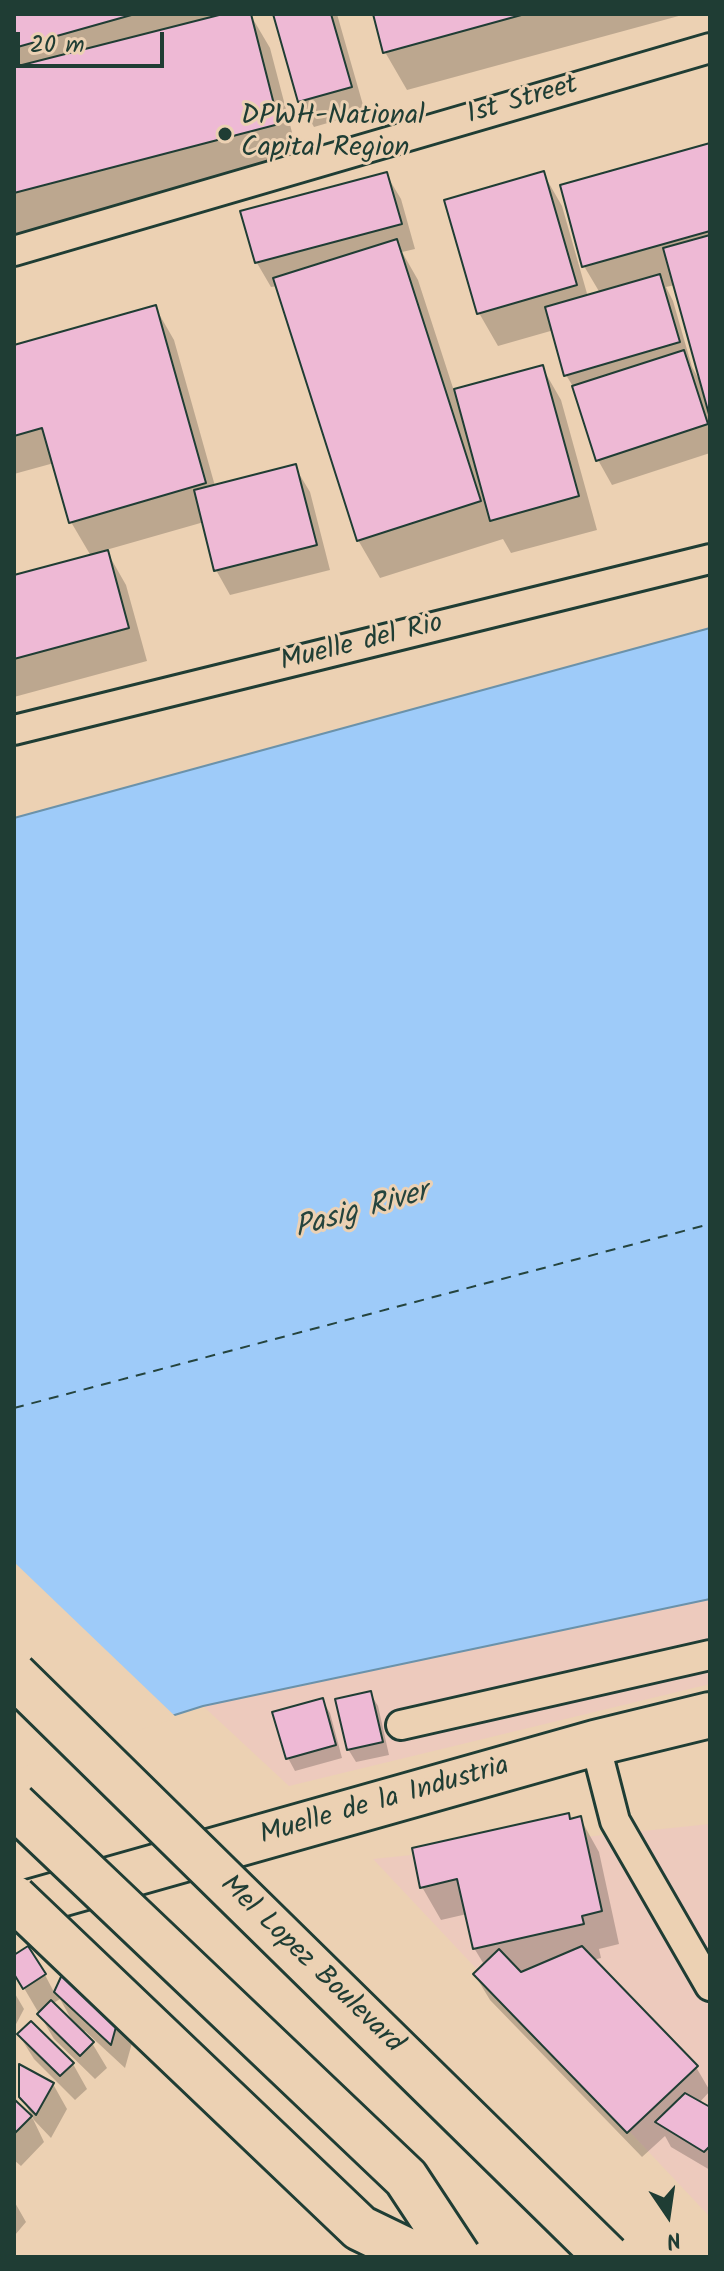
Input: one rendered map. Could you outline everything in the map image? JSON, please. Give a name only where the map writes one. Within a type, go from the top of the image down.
[{"type":"main road","name":"Mel Lopez Boulevard","points":[[14,1675],[607,2257]]},
{"type":"main road","name":"Muelle de la Industria","points":[[14,1907],[595,1743],[710,1715]]},
{"type":"main road","points":[[14,1805],[406,2178],[458,2257]]},
{"type":"main road","points":[[14,1898],[360,2228],[420,2257]]},
{"type":"lane","name":"1st Street","points":[[14,251],[710,48]]},
{"type":"lane","name":"Muelle del Rio","points":[[14,730],[710,559]]},
{"type":"lane","points":[[401,1725],[710,1655]]},
{"type":"lane","points":[[595,1743],[615,1821],[710,1986]]},
{"type":"shaded area","points":[[710,1599],[710,1684],[289,1786],[203,1706]]},
{"type":"shaded area","points":[[710,1824],[710,2217],[373,1859]]},
{"type":"water","name":"Pasig River","points":[[710,628],[710,1599],[203,1706],[14,1766],[14,818]]},
{"type":"pier","points":[[14,1562],[177,1718],[14,1770]]},
{"type":"building","points":[[14,14],[135,14],[14,48]]},
{"type":"building","points":[[223,14],[251,14],[279,124],[14,193],[14,67]]},
{"type":"building","points":[[273,14],[331,14],[352,87],[298,102]]},
{"type":"building","points":[[373,14],[525,14],[383,53]]},
{"type":"building","points":[[710,143],[710,231],[582,267],[560,185]]},
{"type":"building","points":[[544,171],[577,285],[477,314],[444,200]]},
{"type":"building","points":[[387,172],[402,224],[255,263],[240,211]]},
{"type":"building","points":[[710,235],[710,418],[663,248]]},
{"type":"building","points":[[397,239],[481,501],[357,541],[273,278]]},
{"type":"building","points":[[660,274],[680,342],[564,376],[545,307]]},
{"type":"building","points":[[156,305],[206,483],[69,523],[42,428],[14,436],[14,345]]},
{"type":"building","points":[[684,350],[708,424],[596,461],[572,386]]},
{"type":"building","points":[[543,365],[579,496],[490,521],[454,389]]},
{"type":"building","points":[[296,464],[317,545],[214,571],[194,490]]},
{"type":"building","points":[[108,550],[129,628],[14,659],[14,575]]},
{"type":"building","points":[[371,1691],[383,1742],[347,1750],[335,1699]]},
{"type":"building","points":[[323,1698],[336,1745],[286,1759],[272,1712]]},
{"type":"building","points":[[569,1813],[570,1819],[581,1816],[602,1911],[582,1916],[584,1924],[473,1949],[457,1879],[420,1888],[412,1848]]},
{"type":"building","points":[[28,1946],[46,1974],[23,1989],[14,1974],[14,1955]]},
{"type":"building","points":[[582,1946],[698,2066],[627,2133],[473,1974],[499,1949],[521,1972]]},
{"type":"building","points":[[66,1966],[119,2016],[111,2045],[54,1992]]},
{"type":"building","points":[[51,2000],[94,2042],[80,2056],[37,2014]]},
{"type":"building","points":[[31,2021],[74,2063],[60,2076],[17,2034]]},
{"type":"building","points":[[19,2064],[54,2083],[36,2115],[19,2097]]},
{"type":"building","points":[[685,2093],[710,2107],[710,2146],[704,2152],[655,2122]]},
{"type":"building","points":[[14,2101],[32,2116],[14,2134]]},
{"type":"ferry route","points":[[14,1408],[710,1224]]},
{"type":"place","name":"DPWH-National Capital Region","points":[[225,134]]}]
